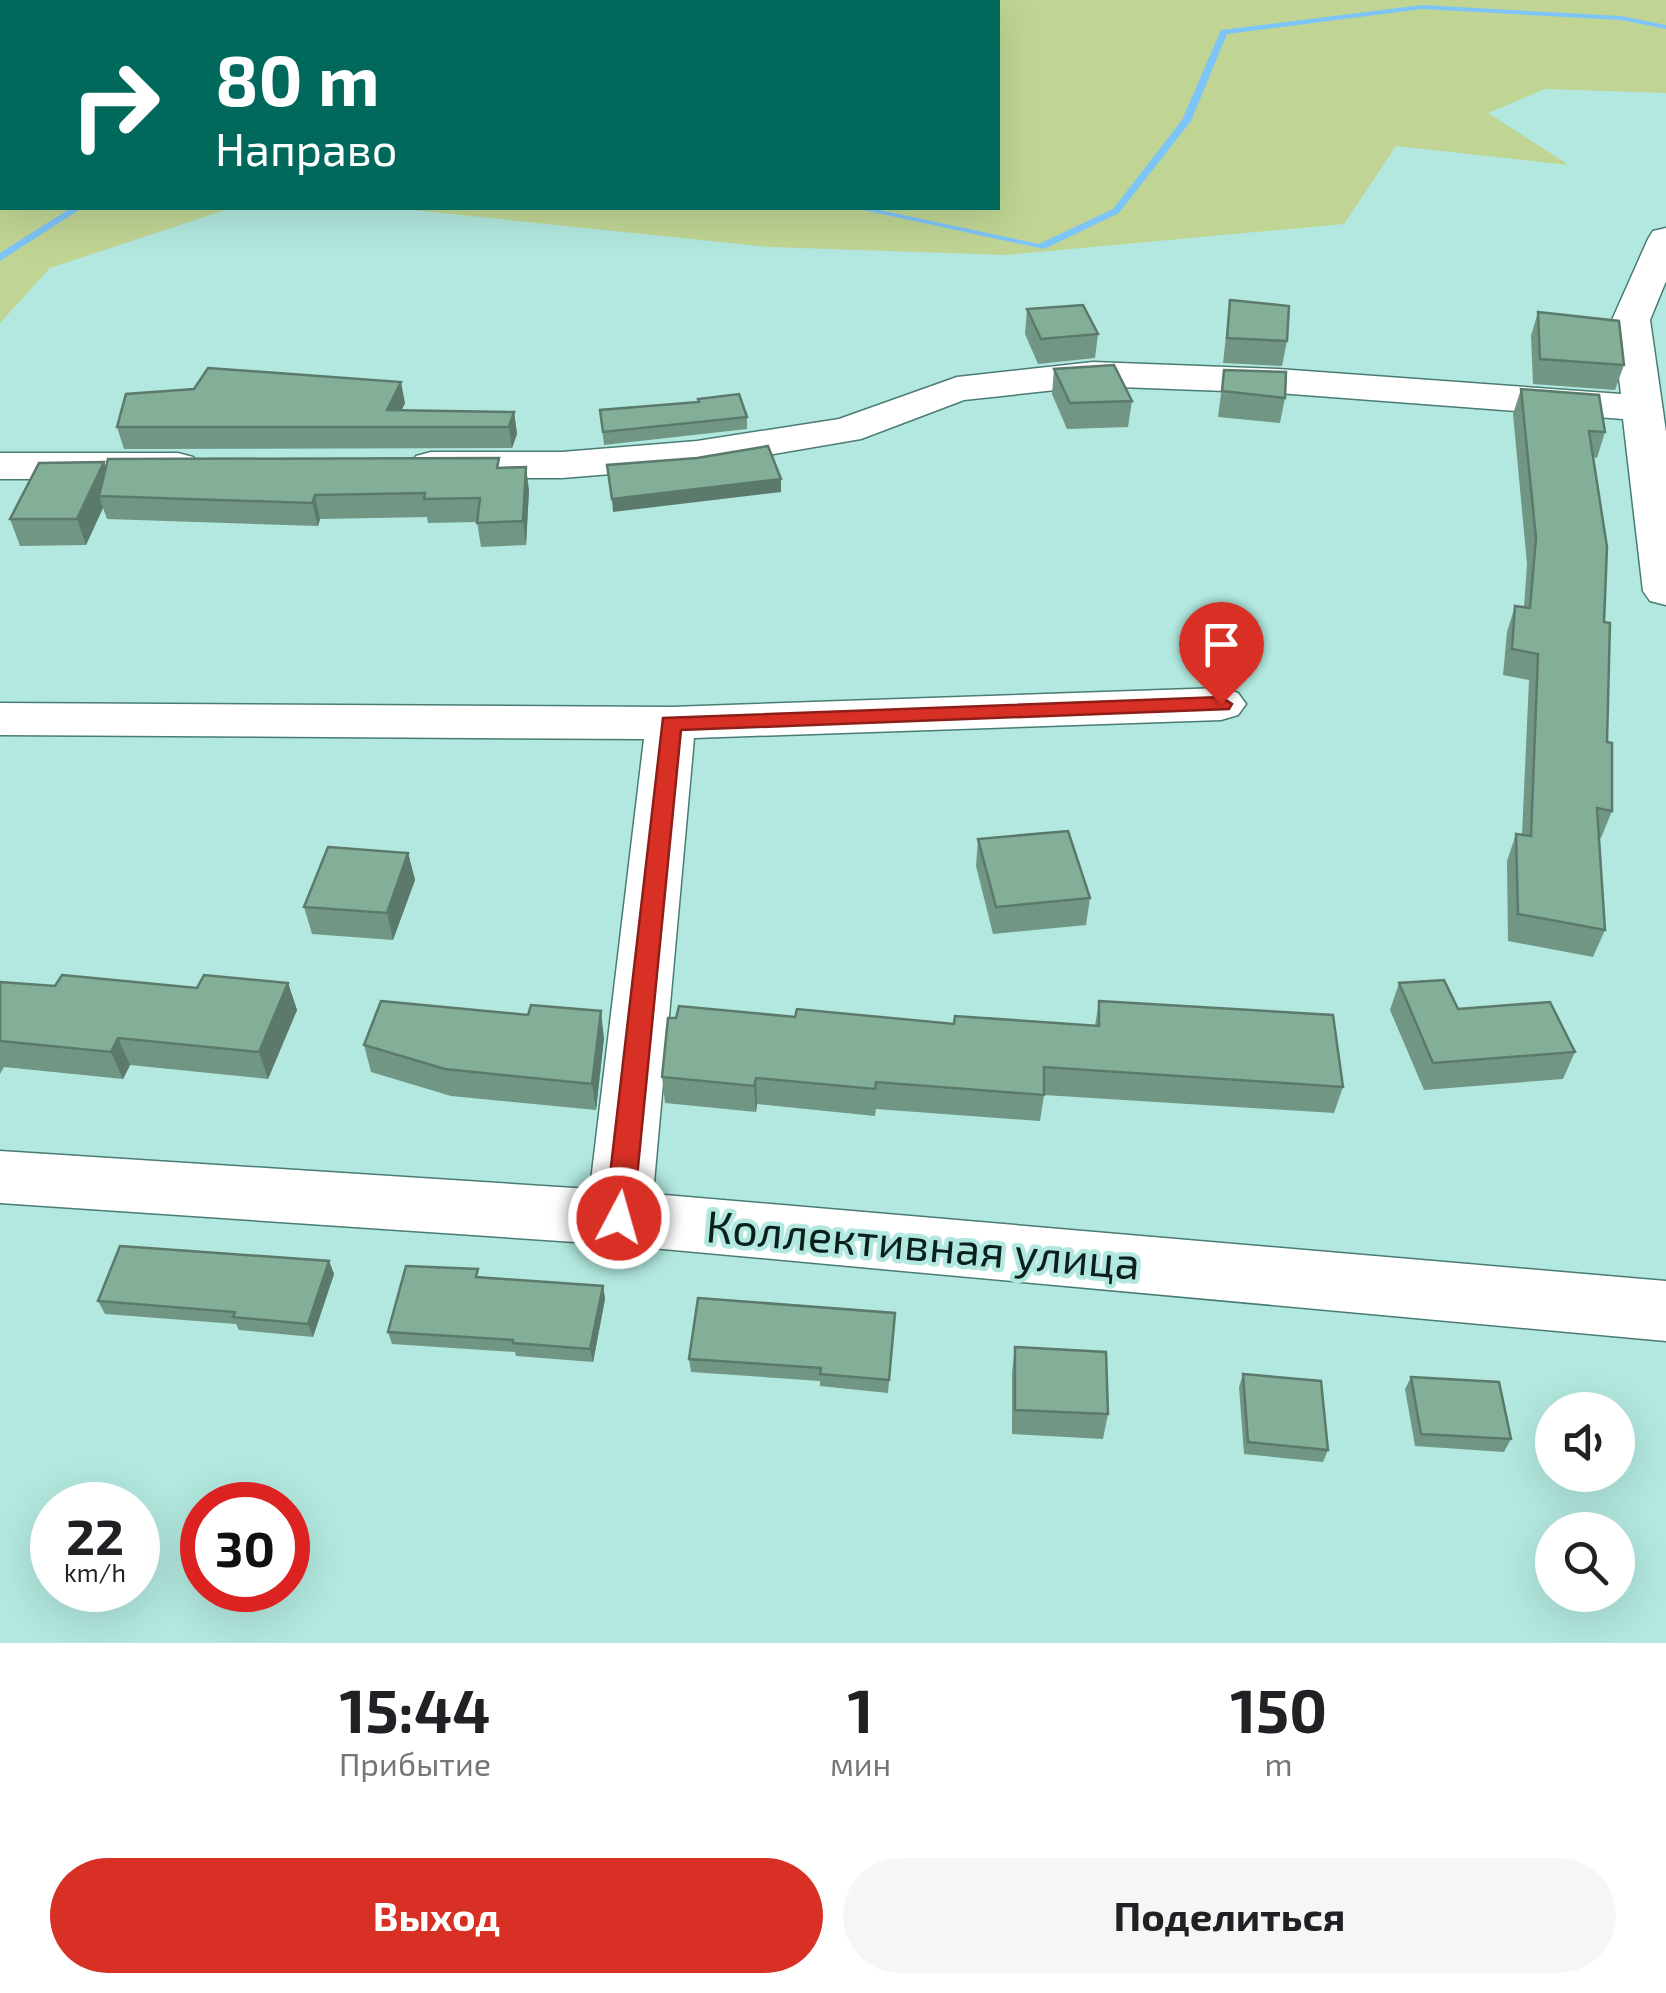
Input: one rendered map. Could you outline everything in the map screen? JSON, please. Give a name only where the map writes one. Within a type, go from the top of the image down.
[{"type":"street","points":[[1666,239],[1649,319],[1641,408],[1666,591]]},
{"type":"street","points":[[388,466],[562,465],[697,454],[846,430],[957,390],[1093,374],[1278,381],[1641,408]]},
{"type":"street","points":[[0,466],[213,466]]},
{"type":"street","points":[[0,719],[671,723],[1221,704]]},
{"type":"street","points":[[619,1218],[671,723]]},
{"type":"street","name":"Коллективная улица","points":[[0,1177],[619,1218],[1666,1311]]},
{"type":"green space","points":[[1000,0],[1666,0],[1666,93],[1545,89],[1488,113],[1569,165],[1396,146],[1344,224],[1006,255],[770,247],[412,210],[1000,210]]},
{"type":"green space","points":[[0,210],[225,210],[50,268],[0,323]]},
{"type":"building","points":[[1230,300],[1289,306],[1287,341],[1227,338]]},
{"type":"building","points":[[1083,305],[1098,334],[1041,339],[1027,309]]},
{"type":"building","points":[[1538,312],[1619,321],[1624,365],[1540,359]]},
{"type":"building","points":[[1114,365],[1132,401],[1070,403],[1054,369]]},
{"type":"building","points":[[208,368],[401,382],[387,410],[514,412],[509,427],[117,427],[126,394],[194,389]]},
{"type":"building","points":[[1224,370],[1286,372],[1285,398],[1222,391]]},
{"type":"building","points":[[1521,389],[1599,395],[1605,432],[1589,431],[1607,547],[1604,622],[1610,623],[1607,742],[1612,743],[1612,811],[1597,808],[1605,930],[1518,914],[1516,834],[1531,836],[1538,654],[1512,649],[1515,606],[1530,608],[1536,538]]},
{"type":"building","points":[[739,394],[747,417],[603,432],[600,410],[699,402],[698,399]]},
{"type":"building","points":[[768,446],[781,479],[612,499],[607,465],[697,458]]},
{"type":"building","points":[[499,458],[497,468],[526,467],[523,521],[477,523],[480,498],[424,499],[425,493],[315,495],[312,503],[99,496],[108,459]]},
{"type":"building","points":[[104,462],[77,519],[10,519],[39,463]]},
{"type":"building","points":[[1068,831],[1090,898],[996,907],[978,839]]},
{"type":"building","points":[[328,847],[408,853],[387,913],[304,907]]},
{"type":"building","points":[[62,975],[197,988],[204,975],[288,983],[259,1052],[118,1038],[111,1052],[0,1041],[0,982],[55,986]]},
{"type":"building","points":[[1444,980],[1458,1009],[1550,1002],[1575,1052],[1433,1063],[1399,983]]},
{"type":"building","points":[[381,1001],[528,1015],[531,1005],[601,1011],[592,1084],[445,1069],[364,1045]]},
{"type":"building","points":[[1099,1001],[1333,1015],[1343,1087],[1044,1067],[1044,1095],[876,1082],[875,1089],[756,1078],[754,1086],[662,1077],[668,1018],[676,1018],[679,1006],[795,1017],[797,1009],[954,1024],[955,1016],[1099,1026]]},
{"type":"building","points":[[120,1246],[329,1261],[308,1324],[233,1317],[235,1312],[98,1301]]},
{"type":"building","points":[[406,1266],[478,1269],[476,1277],[603,1286],[590,1349],[388,1332]]},
{"type":"building","points":[[698,1298],[895,1313],[889,1380],[820,1374],[821,1368],[689,1359]]},
{"type":"building","points":[[1015,1347],[1106,1352],[1108,1414],[1015,1410]]},
{"type":"building","points":[[1243,1374],[1321,1381],[1328,1450],[1248,1442]]},
{"type":"building","points":[[1411,1377],[1499,1382],[1511,1439],[1421,1434]]},
{"type":"waterway","points":[[868,210],[1040,247],[1116,211],[1186,121],[1224,32],[1422,7],[1621,18],[1666,27]]},
{"type":"waterway","points":[[0,258],[74,210]]},
{"type":"route","points":[[619,1218],[671,723],[1221,704]]}]
